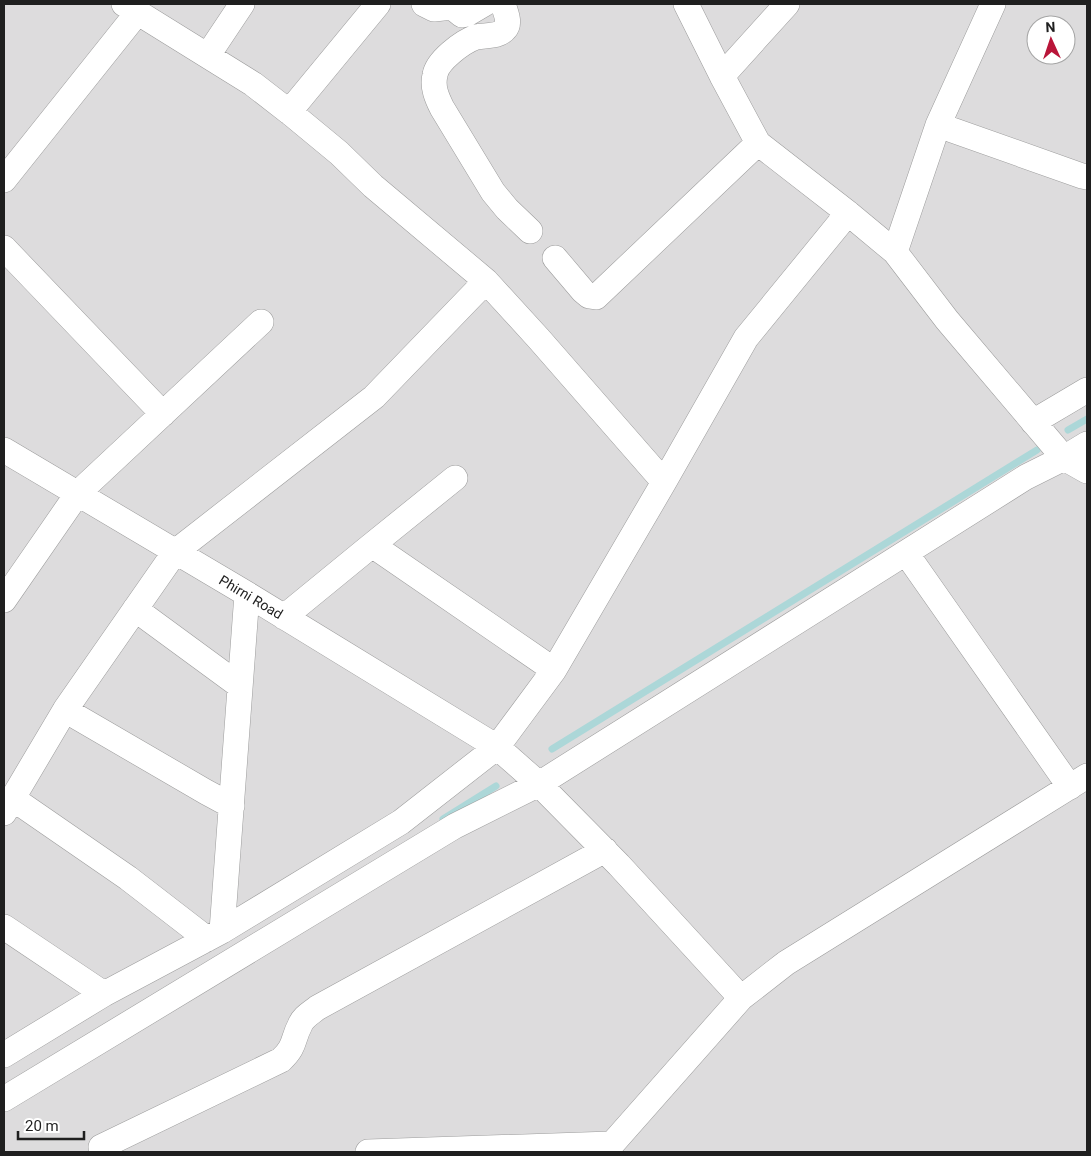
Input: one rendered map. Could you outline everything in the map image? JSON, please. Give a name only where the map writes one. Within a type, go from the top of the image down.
[{"type":"street","points":[[208,55],[242,4]]},
{"type":"street","points":[[289,112],[378,4]]},
{"type":"street","points":[[424,4],[434,9],[452,7],[462,14],[467,14],[484,4]]},
{"type":"street","points":[[503,4],[507,19],[505,30],[477,37],[458,47],[438,67],[434,84],[436,96],[442,108],[493,192],[507,210],[530,231]]},
{"type":"street","points":[[686,4],[758,143],[895,252],[947,320],[1064,458],[1087,471]]},
{"type":"street","points":[[722,76],[787,4]]},
{"type":"street","points":[[895,252],[938,125],[994,4]]},
{"type":"street","points":[[4,180],[131,8],[253,84],[338,153],[373,186],[486,281],[664,482]]},
{"type":"street","points":[[938,125],[1087,177]]},
{"type":"street","points":[[555,258],[589,296],[596,297],[758,143]]},
{"type":"street","points":[[4,1055],[104,994],[214,935],[401,822],[497,746],[554,670],[746,338],[848,213]]},
{"type":"street","points":[[4,248],[163,414]]},
{"type":"street","points":[[214,935],[128,878],[8,805],[65,710],[175,552],[374,397],[486,281]]},
{"type":"street","points":[[4,600],[78,493],[261,322]]},
{"type":"street","points":[[1033,422],[1087,390]]},
{"type":"street","points":[[4,1099],[455,826],[540,784],[1026,477],[1087,444]]},
{"type":"street","name":"Phirni Road","points":[[4,450],[248,594],[497,746],[540,784],[605,850],[741,998]]},
{"type":"street","points":[[284,617],[455,478]]},
{"type":"street","points":[[372,545],[554,670]]},
{"type":"street","points":[[368,1152],[608,1148],[741,998],[786,963],[1082,782],[906,553]]},
{"type":"street","points":[[214,935],[232,806],[248,594]]},
{"type":"street","points":[[135,610],[240,686]]},
{"type":"street","points":[[65,710],[232,806]]},
{"type":"street","points":[[101,1147],[281,1060],[294,1044],[302,1021],[317,1008],[605,850]]},
{"type":"street","points":[[4,927],[104,994]]},
{"type":"shaded area","points":[[4,4],[1087,4],[1087,1152],[4,1152]]},
{"type":"waterway","points":[[1068,430],[1087,419]]},
{"type":"waterway","points":[[552,749],[1037,450]]},
{"type":"waterway","points":[[443,819],[496,786]]}]
